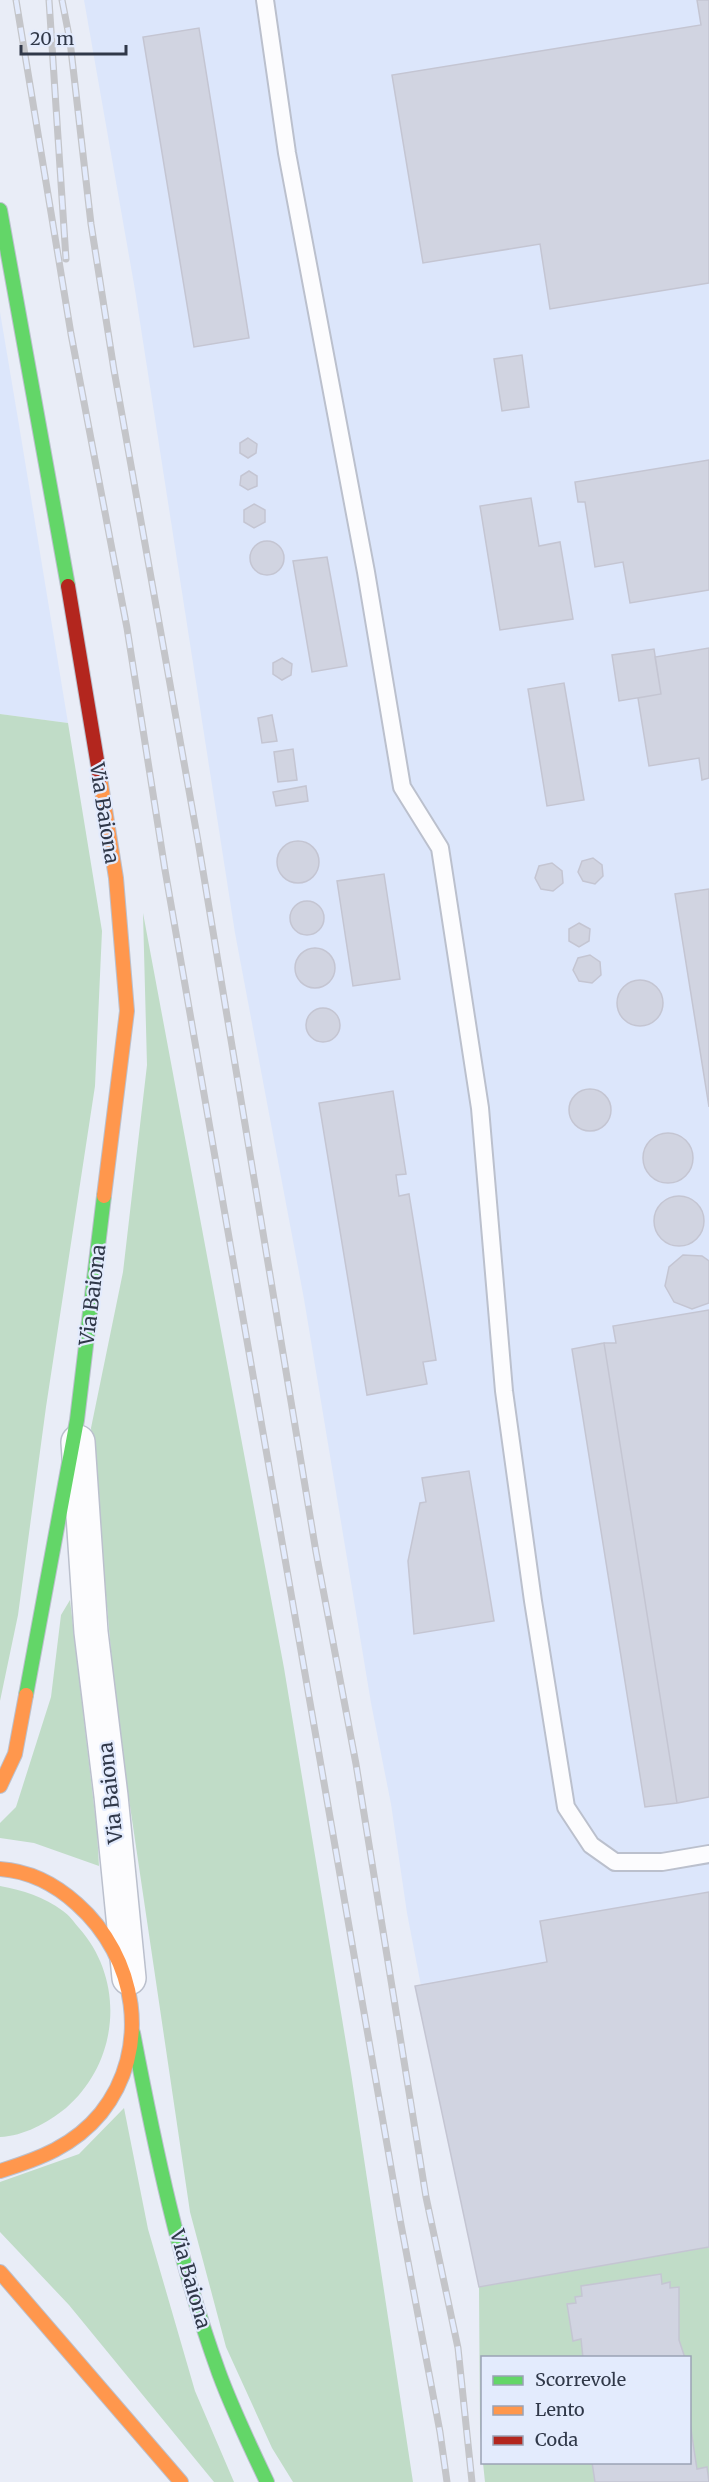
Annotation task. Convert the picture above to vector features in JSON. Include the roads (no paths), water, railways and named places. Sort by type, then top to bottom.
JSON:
[{"type":"street","name":"Via Baiona","points":[[0,210],[72,609],[114,866],[127,1011],[77,1420],[15,1754],[0,1786]]},
{"type":"street","name":"Via Baiona","points":[[77,1420],[91,1632],[111,1796],[130,1986]]},
{"type":"street","points":[[0,1869],[48,1882],[86,1908],[114,1944],[130,1986],[133,2033],[123,2073],[104,2109],[75,2139],[40,2160],[0,2171]]},
{"type":"street","name":"Via Baiona","points":[[133,2033],[144,2093],[187,2278],[242,2433],[267,2482]]},
{"type":"street","points":[[0,2272],[181,2482]]},
{"type":"lane","points":[[265,0],[287,153],[366,572],[402,787],[440,848],[480,1108],[504,1392],[533,1601],[566,1807],[591,1845],[615,1862],[662,1862],[709,1854]]},
{"type":"railway","points":[[16,0],[71,334],[127,628],[165,870],[447,2482]]},
{"type":"railway","points":[[49,0],[66,259]]},
{"type":"railway","points":[[62,0],[70,41],[91,224],[114,370],[198,841],[316,1552],[356,1764],[426,2197],[458,2348],[472,2482]]}]
